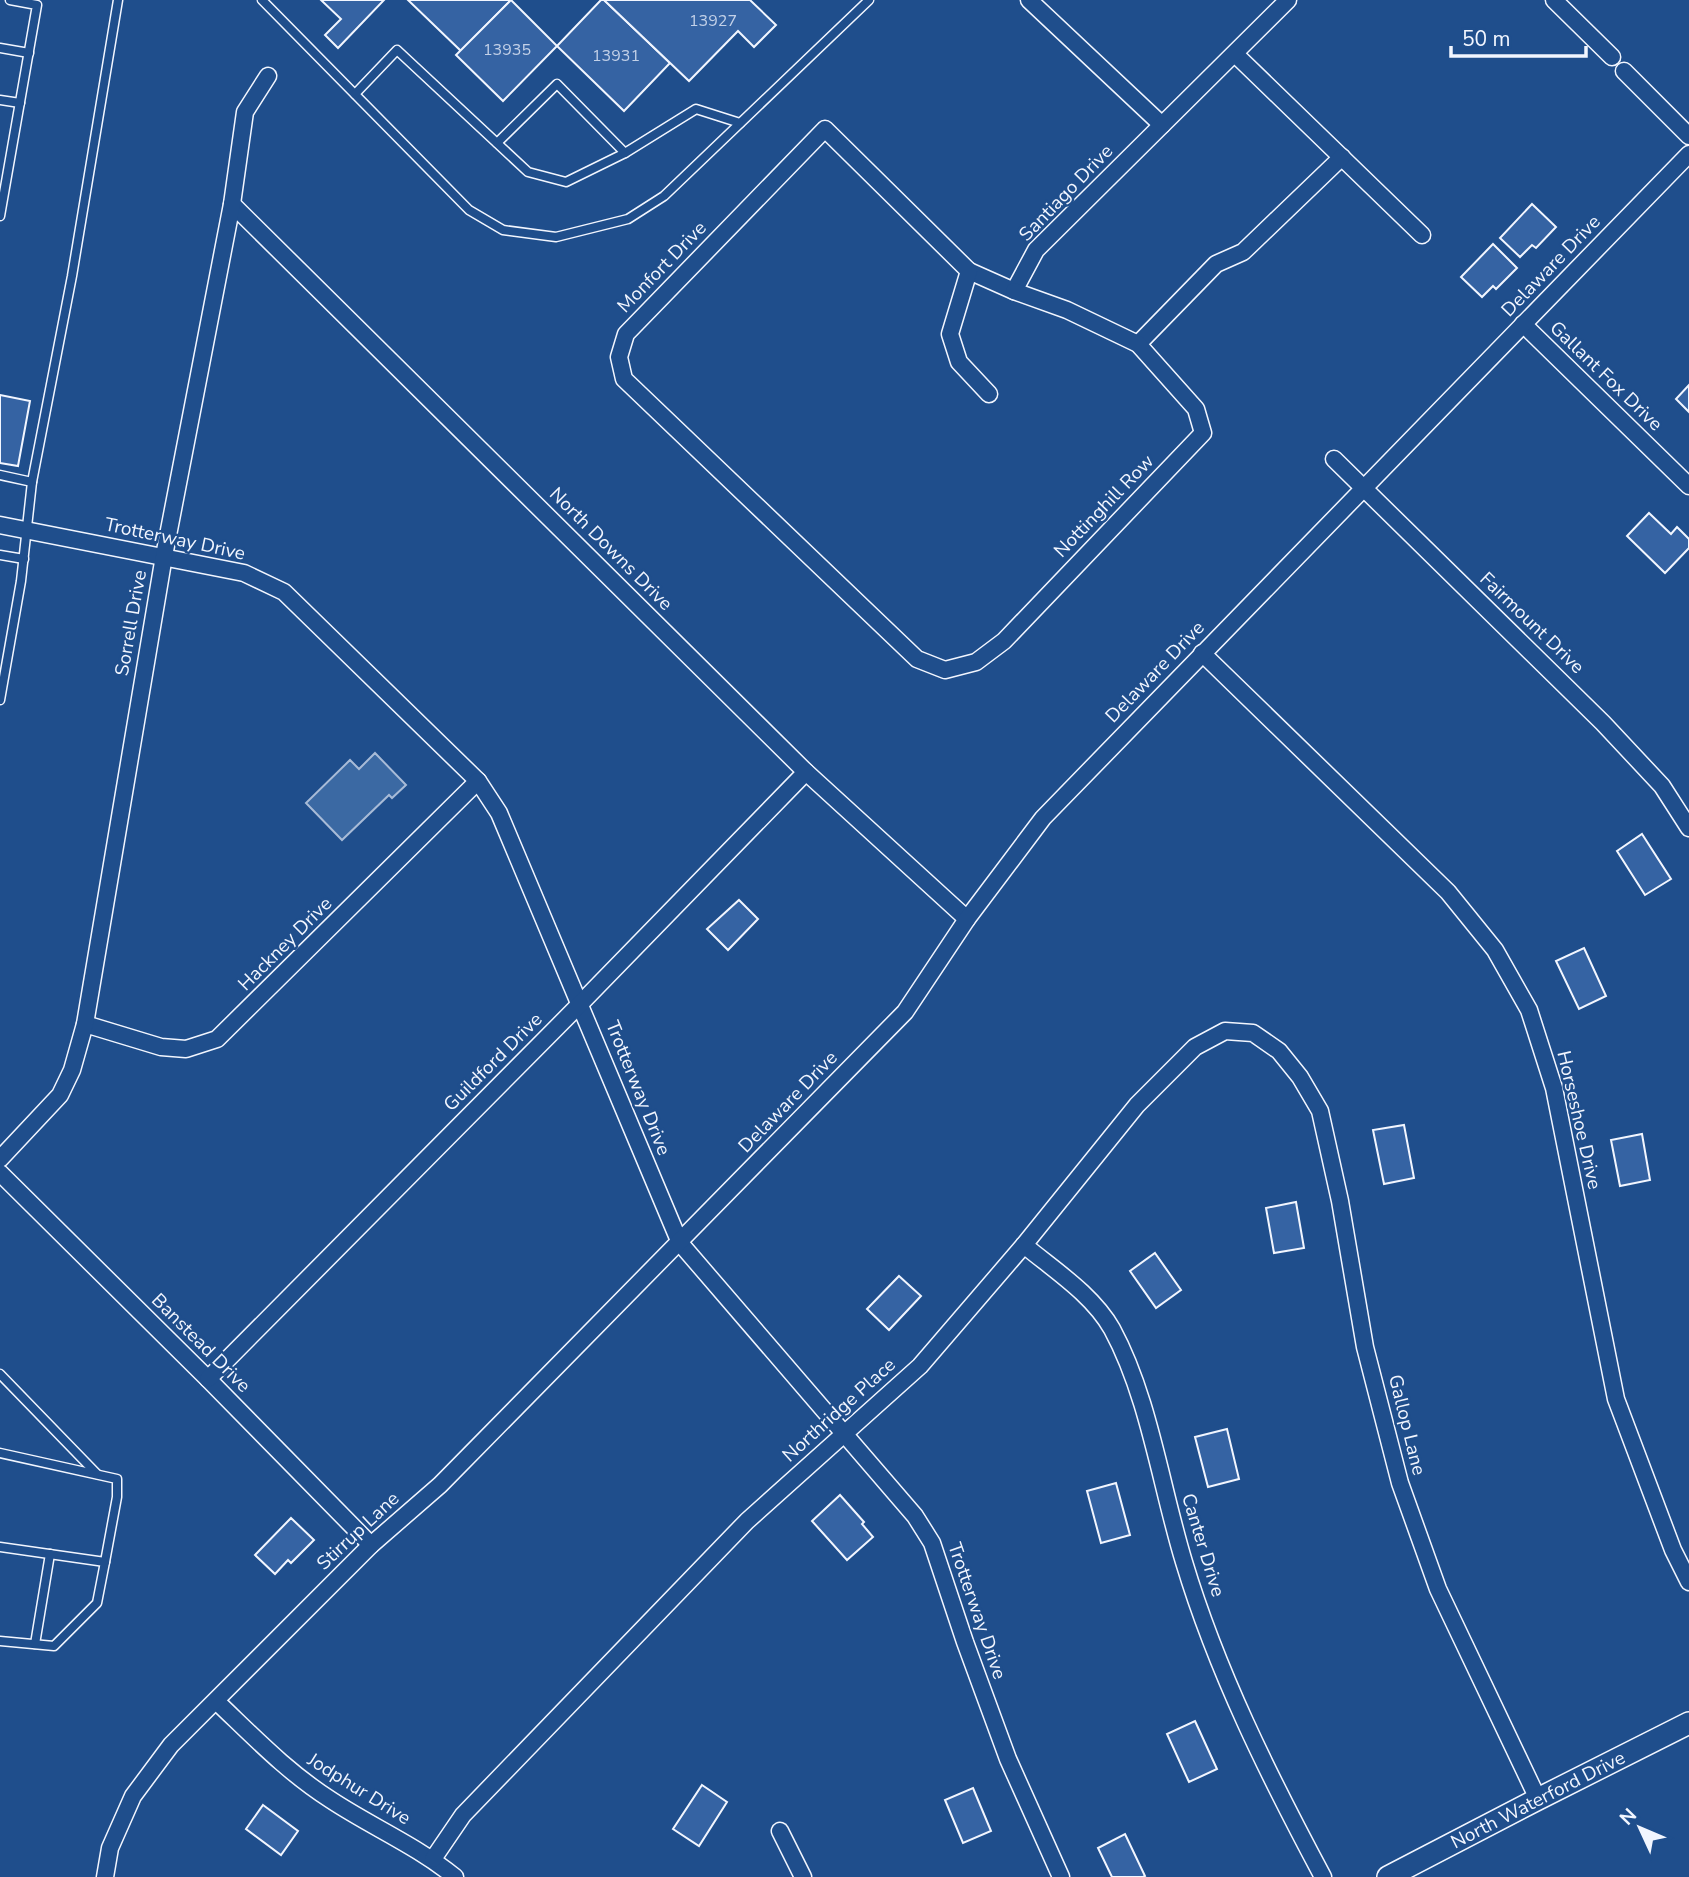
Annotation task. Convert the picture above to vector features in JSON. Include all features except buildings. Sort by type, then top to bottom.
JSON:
[{"type":"street","points":[[1029,0],[1162,125]]},
{"type":"street","name":"Santiago Drive","points":[[1014,291],[1036,250],[1288,0]]},
{"type":"street","points":[[1554,0],[1612,57]]},
{"type":"street","points":[[1235,54],[1422,235]]},
{"type":"street","points":[[1624,71],[1689,136]]},
{"type":"street","name":"Sorrell Drive","points":[[0,1159],[60,1096],[72,1070],[85,1024],[164,556],[232,204],[245,112],[268,76]]},
{"type":"street","name":"Monfort Drive","points":[[945,670],[917,659],[624,379],[620,356],[626,334],[825,129],[969,271]]},
{"type":"street","name":"Delaware Drive","points":[[680,1243],[905,1012],[967,919],[1043,818],[1689,155]]},
{"type":"street","points":[[1138,344],[1216,264],[1243,252],[1342,157]]},
{"type":"street","name":"North Downs Drive","points":[[232,204],[806,772],[967,919]]},
{"type":"street","points":[[989,394],[959,362],[950,334],[969,271],[1014,291]]},
{"type":"street","name":"Nottinghill Row","points":[[945,670],[976,662],[1004,641],[1203,433],[1196,410],[1138,344],[1067,310],[1014,291]]},
{"type":"street","name":"Gallant Fox Drive","points":[[1523,324],[1689,486]]},
{"type":"street","name":"Fairmount Drive","points":[[1334,459],[1603,723],[1662,786],[1689,828]]},
{"type":"street","name":"Trotterway Drive","points":[[0,525],[244,572],[284,592],[478,781],[499,813],[680,1243],[915,1516],[932,1544],[964,1642],[1008,1759],[1061,1877]]},
{"type":"street","name":"Horseshoe Drive","points":[[1202,653],[1448,892],[1495,950],[1529,1010],[1554,1088],[1616,1399],[1673,1550],[1689,1582]]},
{"type":"street","name":"Guildford Drive","points":[[208,1379],[806,772]]},
{"type":"street","name":"Hackney Drive","points":[[85,1024],[161,1047],[186,1049],[217,1039],[478,781]]},
{"type":"street","name":"Northridge Place","points":[[433,1859],[463,1815],[747,1521],[920,1366],[1024,1245],[1138,1105],[1195,1047],[1225,1031],[1253,1033],[1279,1051]]},
{"type":"street","name":"Gallop Lane","points":[[1279,1051],[1300,1077],[1320,1111],[1340,1201],[1365,1347],[1399,1483],[1438,1589],[1538,1799]]},
{"type":"street","name":"Banstead Drive","points":[[0,1173],[371,1545]]},
{"type":"street","name":"Stirrup Lane","points":[[105,1877],[110,1848],[133,1796],[171,1745],[371,1545],[440,1485],[680,1243]]},
{"type":"street","name":"Canter Drive","points":[[1024,1245],[1085,1296],[1111,1328],[1135,1382],[1184,1563],[1228,1683],[1280,1796],[1323,1877]]},
{"type":"street","name":"Jodphur Drive","points":[[216,1700],[286,1769],[331,1800],[433,1859],[455,1877]]},
{"type":"street","name":"North Waterford Drive","points":[[1388,1877],[1689,1723]]},
{"type":"street","points":[[780,1831],[803,1877]]},
{"type":"lane","points":[[0,216],[37,5],[10,0]]},
{"type":"lane","points":[[0,700],[24,559],[32,482],[72,276],[118,0]]},
{"type":"lane","points":[[262,0],[469,210],[503,230],[556,237],[628,219],[664,195],[869,0]]},
{"type":"lane","points":[[0,48],[29,52]]},
{"type":"lane","points":[[355,94],[397,50],[527,172],[566,182],[625,153],[696,109],[740,123]]},
{"type":"lane","points":[[497,143],[557,84],[625,153]]},
{"type":"lane","points":[[0,100],[20,103]]},
{"type":"lane","points":[[0,148],[12,150]]},
{"type":"lane","points":[[0,475],[32,482]]},
{"type":"lane","points":[[0,555],[24,559]]},
{"type":"lane","points":[[0,1374],[97,1474]]},
{"type":"lane","points":[[0,1453],[117,1479],[117,1497],[97,1603],[54,1646],[0,1641]]},
{"type":"lane","points":[[0,1558],[1,1547],[105,1562]]},
{"type":"lane","points":[[35,1644],[50,1554]]},
{"type":"water","points":[[375,753],[406,785],[392,798],[389,795],[342,840],[306,803],[350,760],[359,769]]}]
